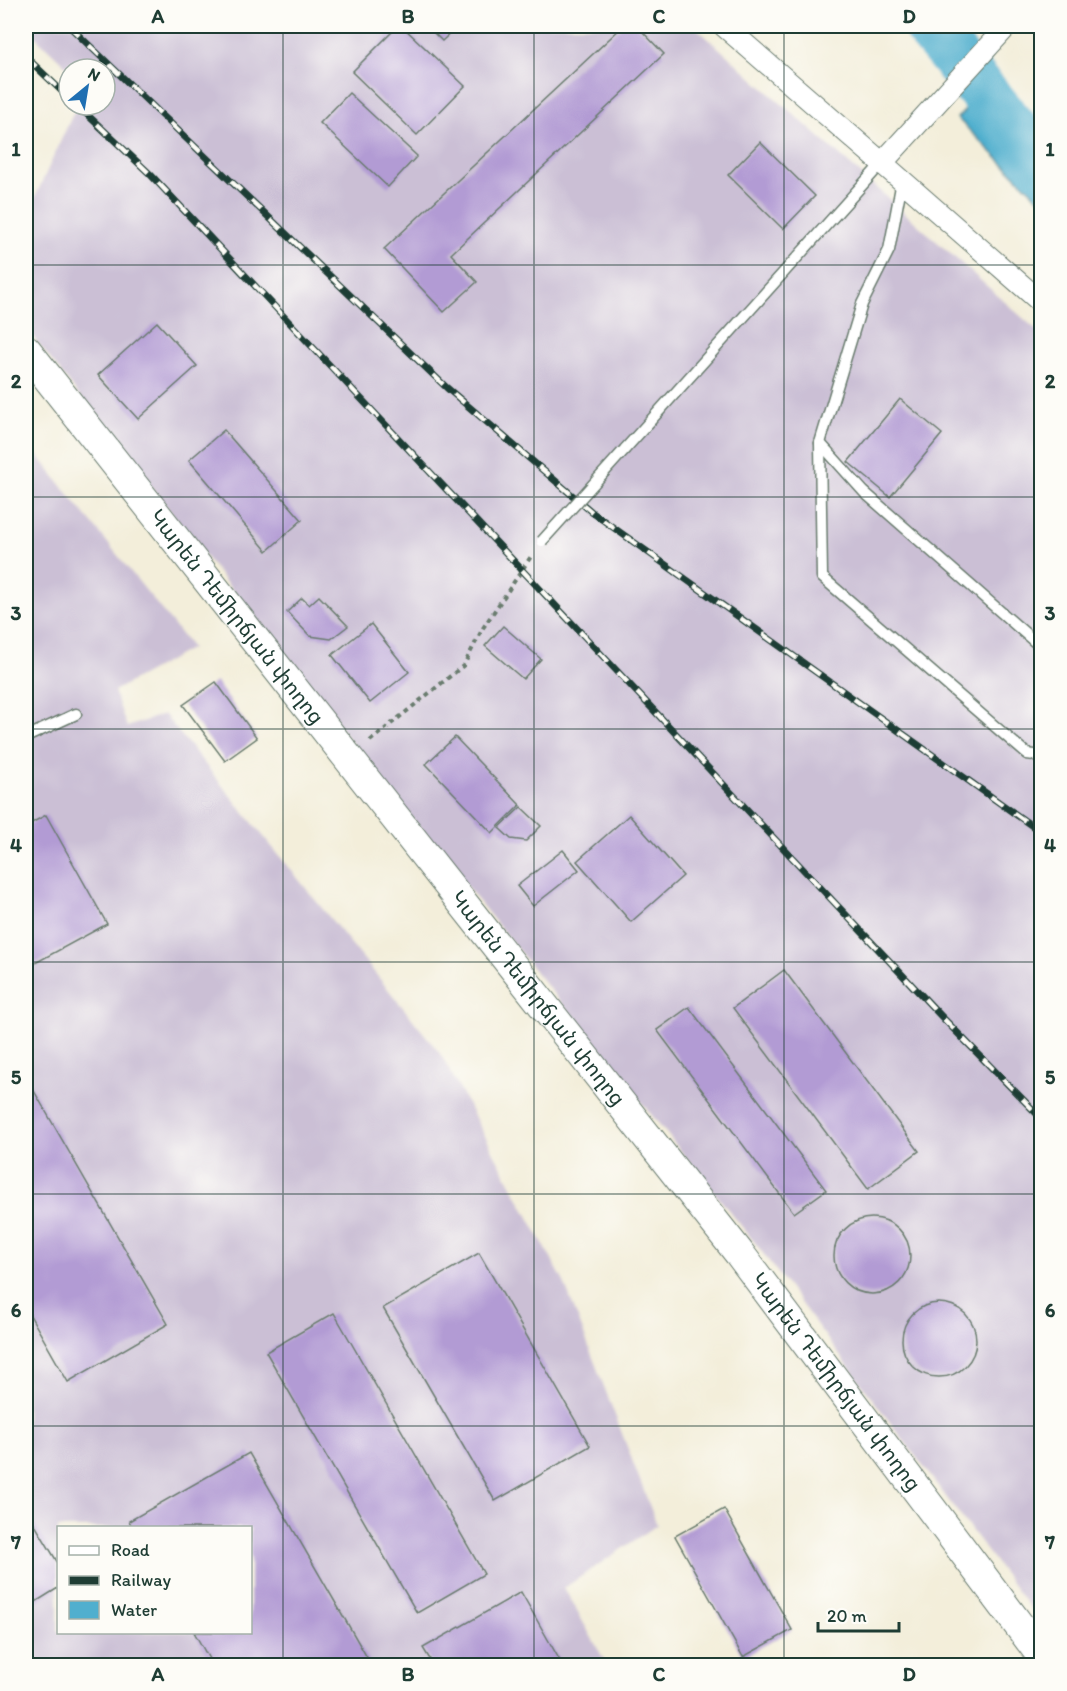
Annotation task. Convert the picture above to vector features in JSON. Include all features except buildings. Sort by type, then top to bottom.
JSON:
[{"type":"main road","name":"Կարեն Դեմիրճյան փողոց","points":[[26,350],[739,1253],[1041,1656]]},
{"type":"street","points":[[724,26],[1041,303]]},
{"type":"street","points":[[882,164],[1007,26]]},
{"type":"lane","points":[[542,541],[882,164]]},
{"type":"lane","points":[[902,181],[889,250],[862,304],[820,443],[822,577],[1027,754],[1041,756]]},
{"type":"lane","points":[[820,443],[864,492],[1041,648]]},
{"type":"lane","points":[[26,737],[76,714]]},
{"type":"path","points":[[349,759],[464,665],[483,628],[542,541]]},
{"type":"shaded area","points":[[26,26],[694,26],[1041,334],[1041,1623],[756,1244],[396,799],[26,328],[26,217],[72,117],[117,117],[117,57],[57,58]]},
{"type":"shaded area","points":[[26,441],[192,648],[114,691],[127,727],[164,714],[440,1053],[564,1282],[657,1525],[564,1588],[607,1665],[26,1665]]},
{"type":"water","points":[[996,80],[1032,125],[1041,140],[1041,201],[957,118]]},
{"type":"waterway","points":[[928,26],[1042,163]]},
{"type":"railway","points":[[69,26],[447,388],[593,513],[1042,833]]},
{"type":"railway","points":[[26,57],[57,87]]},
{"type":"railway","points":[[90,117],[150,174],[941,1016],[1042,1119]]}]
